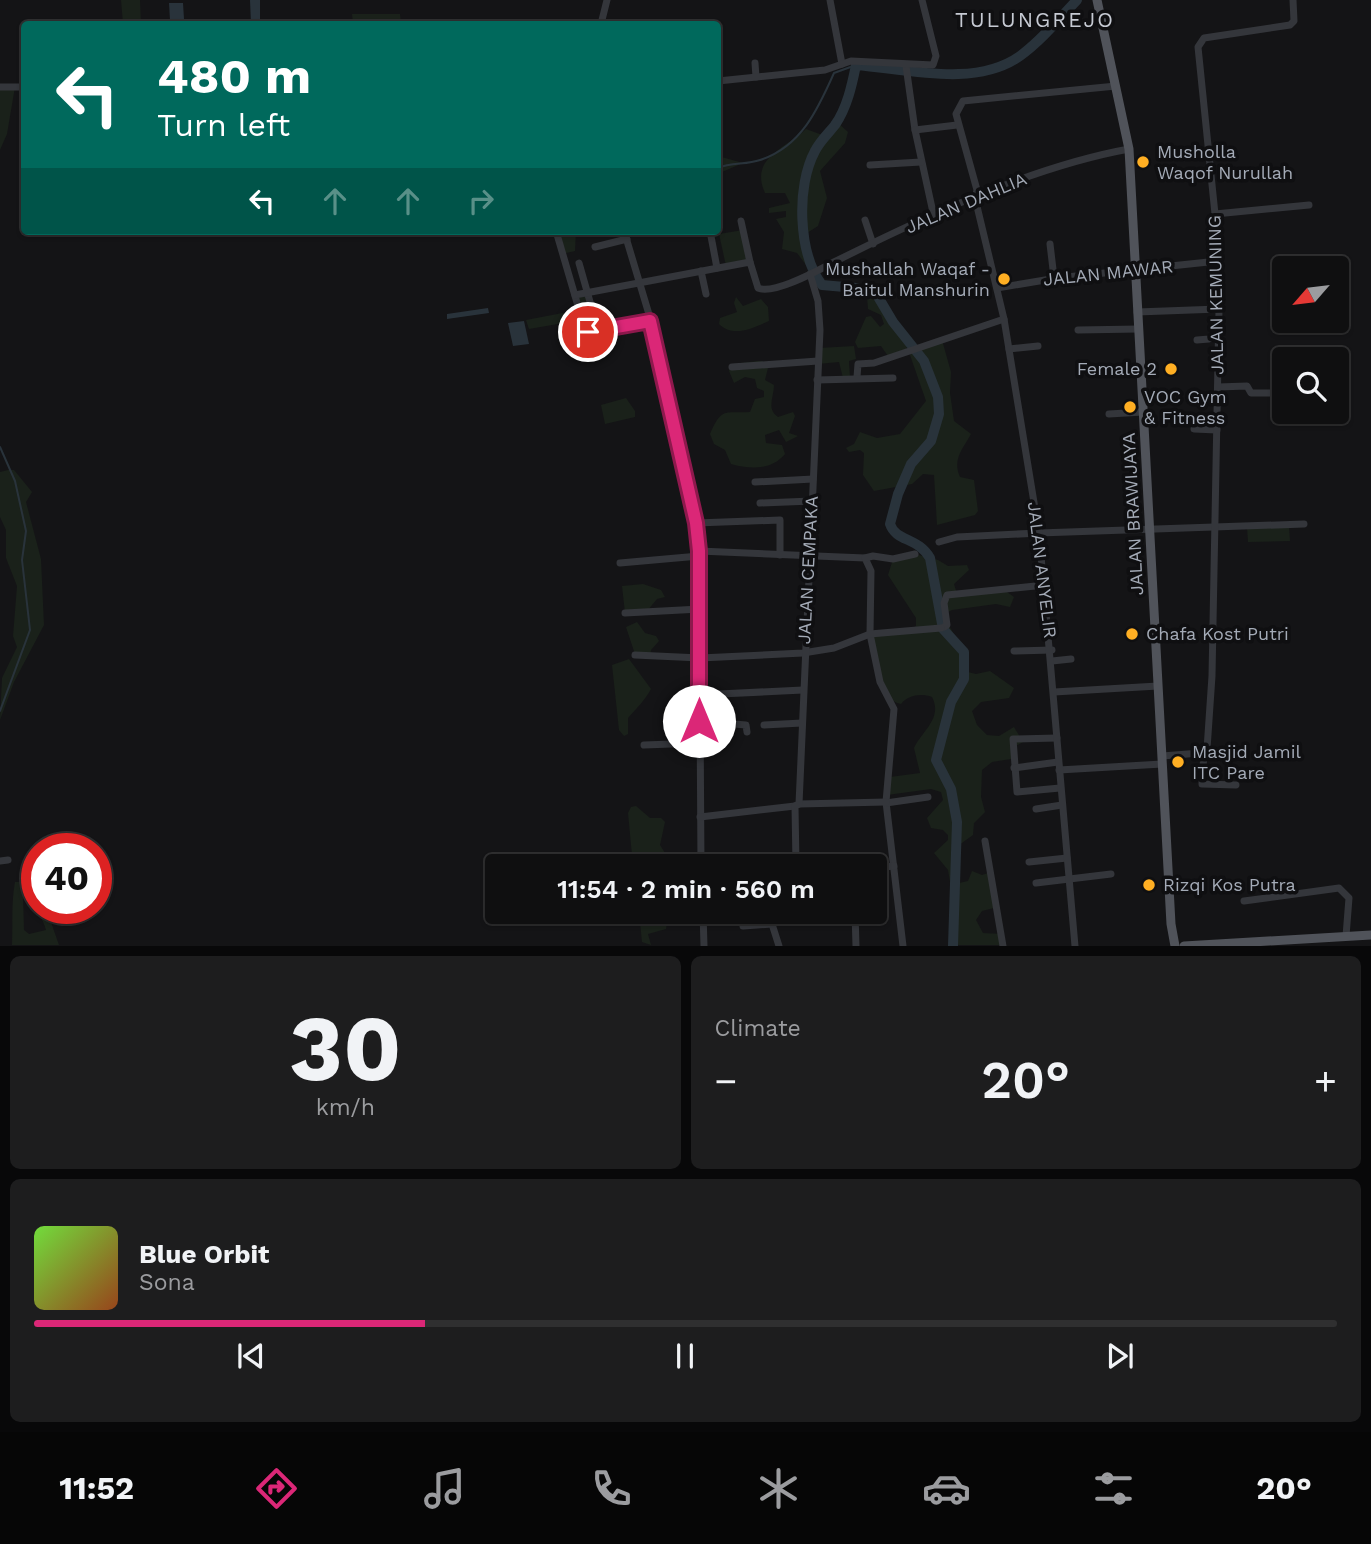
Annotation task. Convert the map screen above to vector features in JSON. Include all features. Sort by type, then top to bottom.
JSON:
[{"type":"main road","name":"JALAN BRAWIJAYA","points":[[1100,0],[1129,149],[1162,760],[1175,946]]},
{"type":"main road","points":[[1184,946],[1371,935]]},
{"type":"street","points":[[602,21],[607,0]]},
{"type":"street","points":[[830,0],[842,64]]},
{"type":"street","points":[[721,81],[825,70],[857,61],[907,70],[933,65],[936,56],[922,0]]},
{"type":"street","name":"JALAN KEMUNING","points":[[1236,785],[1202,784],[1203,752],[1209,744],[1219,309],[1215,214],[1199,43],[1205,38],[1290,25],[1294,21],[1293,0]]},
{"type":"street","points":[[755,63],[756,77]]},
{"type":"street","points":[[907,70],[915,130],[933,217]]},
{"type":"street","points":[[0,86],[21,87]]},
{"type":"street","points":[[915,130],[957,125],[957,106],[962,100],[1116,86]]},
{"type":"street","name":"JALAN ANYELIR","points":[[957,125],[976,190],[975,198],[1004,319],[1039,533],[1052,650],[1058,766],[1076,946]]},
{"type":"street","name":"JALAN DAHLIA","points":[[750,262],[754,282],[762,290],[814,272],[975,198],[1059,165],[1129,149]]},
{"type":"street","points":[[870,165],[921,162]]},
{"type":"street","points":[[1215,214],[1308,205]]},
{"type":"street","points":[[865,220],[873,244]]},
{"type":"street","points":[[575,295],[750,262],[741,221]]},
{"type":"street","points":[[557,235],[584,329],[588,332],[650,321]]},
{"type":"street","points":[[595,247],[626,235],[650,321],[696,523],[700,609],[701,854]]},
{"type":"street","points":[[711,235],[717,268]]},
{"type":"street","points":[[1049,244],[1054,278]]},
{"type":"street","name":"JALAN MAWAR","points":[[997,288],[1054,278],[1218,261]]},
{"type":"street","points":[[579,262],[598,330]]},
{"type":"street","points":[[701,271],[706,294]]},
{"type":"street","name":"JALAN CEMPAKA","points":[[796,854],[818,360],[819,312],[814,272]]},
{"type":"street","points":[[1137,312],[1219,309]]},
{"type":"street","points":[[857,377],[858,364],[874,363],[1004,319]]},
{"type":"street","points":[[1078,330],[1138,328]]},
{"type":"street","points":[[1197,340],[1209,339],[1219,333]]},
{"type":"street","points":[[1009,349],[1038,346]]},
{"type":"street","points":[[732,367],[818,360]]},
{"type":"street","points":[[817,380],[893,378]]},
{"type":"street","points":[[1218,387],[1247,386],[1251,393],[1272,393]]},
{"type":"street","points":[[1109,414],[1143,412]]},
{"type":"street","points":[[1194,429],[1217,430]]},
{"type":"street","points":[[755,482],[813,479]]},
{"type":"street","points":[[760,503],[812,501]]},
{"type":"street","points":[[696,523],[780,520],[780,555]]},
{"type":"street","points":[[939,542],[957,537],[1304,524]]},
{"type":"street","points":[[620,563],[699,554],[873,556],[893,559],[915,554]]},
{"type":"street","points":[[862,557],[871,571],[870,634],[880,682],[894,709],[886,803],[902,946]]},
{"type":"street","points":[[635,655],[700,658],[803,653],[834,648],[870,634],[947,625],[944,603],[947,595],[1045,585]]},
{"type":"street","points":[[625,613],[700,609]]},
{"type":"street","points":[[1014,651],[1052,650]]},
{"type":"street","points":[[1052,661],[1071,659]]},
{"type":"street","points":[[1054,692],[1158,686]]},
{"type":"street","points":[[699,695],[803,690]]},
{"type":"street","points":[[699,721],[746,725],[747,732]]},
{"type":"street","points":[[764,725],[802,723]]},
{"type":"street","points":[[1057,737],[1013,739],[1014,768],[1017,792],[1060,788]]},
{"type":"street","points":[[644,745],[699,743]]},
{"type":"street","points":[[1014,768],[1162,760],[1203,752]]},
{"type":"street","points":[[700,817],[797,805],[886,803],[928,797]]},
{"type":"street","points":[[1036,809],[1062,805]]},
{"type":"street","points":[[985,841],[1003,946]]},
{"type":"street","points":[[1029,862],[1067,858]]},
{"type":"street","points":[[887,867],[894,866]]},
{"type":"street","points":[[1036,883],[1111,874]]},
{"type":"street","points":[[1244,901],[1339,888],[1349,898],[1346,936]]},
{"type":"street","points":[[703,924],[704,946]]},
{"type":"street","points":[[743,926],[772,924],[779,946]]},
{"type":"street","points":[[855,924],[856,946]]},
{"type":"shaded area","points":[[121,0],[140,0],[141,21],[123,21]]},
{"type":"shaded area","points":[[250,0],[260,0],[260,21],[251,21]]},
{"type":"shaded area","points":[[169,3],[183,3],[184,19],[170,20]]},
{"type":"shaded area","points":[[352,14],[400,14],[401,21],[353,21]]},
{"type":"shaded area","points":[[0,87],[15,87],[7,134],[0,150]]},
{"type":"shaded area","points":[[837,122],[848,132],[845,143],[820,171],[827,198],[818,226],[807,233],[811,260],[806,265],[797,253],[782,249],[784,232],[776,219],[786,217],[786,211],[769,213],[769,208],[790,203],[785,193],[765,193],[761,181],[762,171],[772,155],[806,129],[825,136]]},
{"type":"shaded area","points":[[721,157],[743,163],[722,172],[721,188]]},
{"type":"shaded area","points":[[743,230],[750,262],[726,266],[721,234]]},
{"type":"shaded area","points":[[557,235],[576,235],[575,251],[562,254]]},
{"type":"shaded area","points":[[588,293],[598,330],[591,332],[581,320],[529,329],[526,320],[578,310],[575,295]]},
{"type":"shaded area","points":[[871,293],[877,295],[893,322],[910,340],[906,349],[888,356],[881,346],[858,348],[855,342],[866,317],[871,316],[880,327],[884,324],[881,315],[868,309],[867,297]]},
{"type":"shaded area","points":[[736,297],[743,306],[761,299],[768,307],[769,321],[737,331],[719,324],[720,318],[737,312],[734,303]]},
{"type":"shaded area","points":[[488,308],[489,313],[447,319],[447,314]]},
{"type":"shaded area","points":[[524,321],[529,344],[513,346],[508,323]]},
{"type":"shaded area","points":[[942,340],[951,372],[950,393],[954,421],[971,434],[960,454],[958,471],[960,477],[974,480],[978,511],[975,515],[937,525],[934,475],[923,474],[912,484],[874,491],[863,475],[864,453],[860,450],[849,452],[846,448],[854,444],[860,432],[877,438],[900,434],[926,401],[910,355],[912,350]]},
{"type":"shaded area","points":[[854,346],[856,359],[849,361],[850,378],[843,378],[839,362],[818,364],[819,348]]},
{"type":"shaded area","points":[[762,361],[768,368],[765,380],[774,385],[772,410],[778,417],[793,412],[795,416],[789,433],[798,436],[786,442],[779,430],[765,435],[766,443],[782,445],[785,454],[767,466],[745,467],[731,464],[725,450],[714,444],[710,434],[722,415],[730,412],[750,412],[755,399],[764,397],[764,391],[757,388],[755,379],[745,377],[734,383],[729,371],[732,364]]},
{"type":"shaded area","points":[[626,398],[635,411],[635,417],[605,424],[601,405]]},
{"type":"shaded area","points":[[14,470],[32,492],[26,502],[41,559],[44,625],[14,682],[0,720],[2,678],[17,647],[13,636],[17,586],[6,558],[6,530],[0,517],[0,472]]},
{"type":"shaded area","points":[[1289,526],[1290,541],[1248,542],[1247,527]]},
{"type":"shaded area","points":[[915,554],[938,560],[948,566],[967,565],[969,570],[954,584],[957,594],[1007,592],[1014,597],[1010,607],[996,604],[952,610],[948,612],[947,622],[964,652],[964,671],[976,674],[990,671],[1014,688],[1009,698],[981,702],[972,711],[977,725],[987,735],[999,736],[1014,727],[1023,742],[1016,746],[1011,759],[992,762],[982,770],[981,797],[985,812],[974,823],[973,835],[955,848],[953,873],[959,883],[968,881],[972,871],[982,875],[991,872],[998,907],[982,911],[976,920],[983,933],[1002,934],[1003,945],[952,945],[953,899],[948,870],[934,853],[948,840],[948,835],[943,830],[931,828],[927,818],[943,800],[941,792],[931,789],[887,795],[890,777],[920,773],[914,748],[935,711],[932,697],[915,696],[901,704],[893,701],[887,694],[878,675],[870,634],[910,630],[916,626],[916,618],[888,575],[893,559]]},
{"type":"shaded area","points":[[643,584],[661,590],[665,597],[657,599],[647,611],[625,613],[622,586]]},
{"type":"shaded area","points":[[637,622],[645,633],[656,636],[659,641],[651,650],[650,657],[635,654],[626,627]]},
{"type":"shaded area","points":[[629,659],[651,689],[628,718],[628,734],[624,736],[619,730],[612,665]]},
{"type":"shaded area","points":[[636,806],[650,818],[661,818],[665,822],[660,845],[666,854],[632,854],[628,813],[631,807]]},
{"type":"shaded area","points":[[15,882],[21,882],[21,924],[24,924],[24,930],[29,934],[46,930],[44,924],[52,924],[59,945],[12,945]]},
{"type":"shaded area","points":[[640,924],[667,924],[666,929],[648,934],[651,945],[642,942]]},
{"type":"waterway","points":[[953,946],[957,822],[951,789],[936,760],[951,702],[964,679],[964,652],[943,629],[930,558],[920,546],[897,534],[890,524],[898,494],[911,464],[931,441],[939,414],[938,397],[924,361],[893,322],[877,295],[856,288],[822,285],[814,271],[804,238],[802,219],[805,182],[815,151],[843,111],[856,65],[940,74],[962,74],[1002,66],[1035,44],[1077,0]]},
{"type":"waterway","points":[[721,167],[760,160],[787,146],[814,113],[834,73],[856,65]]},
{"type":"waterway","points":[[0,447],[15,481],[26,531],[22,560],[30,630],[0,711]]},
{"type":"place","name":"Musholla Waqof Nurullah","points":[[1143,162]]},
{"type":"place","name":"Mushallah Waqaf - Baitul Manshurin","points":[[1004,279]]},
{"type":"place","name":"Female 2","points":[[1171,369]]},
{"type":"place","name":"VOC Gym & Fitness","points":[[1130,407]]},
{"type":"place","name":"Chafa Kost Putri","points":[[1132,634]]},
{"type":"place","name":"Masjid Jamil ITC Pare","points":[[1178,762]]},
{"type":"place","name":"Rizqi Kos Putra","points":[[1149,885]]},
{"type":"district","name":"TULUNGREJO","points":[[1035,20]]},
{"type":"route","points":[[588,332],[650,321],[696,523],[699,551],[699,721]]}]
